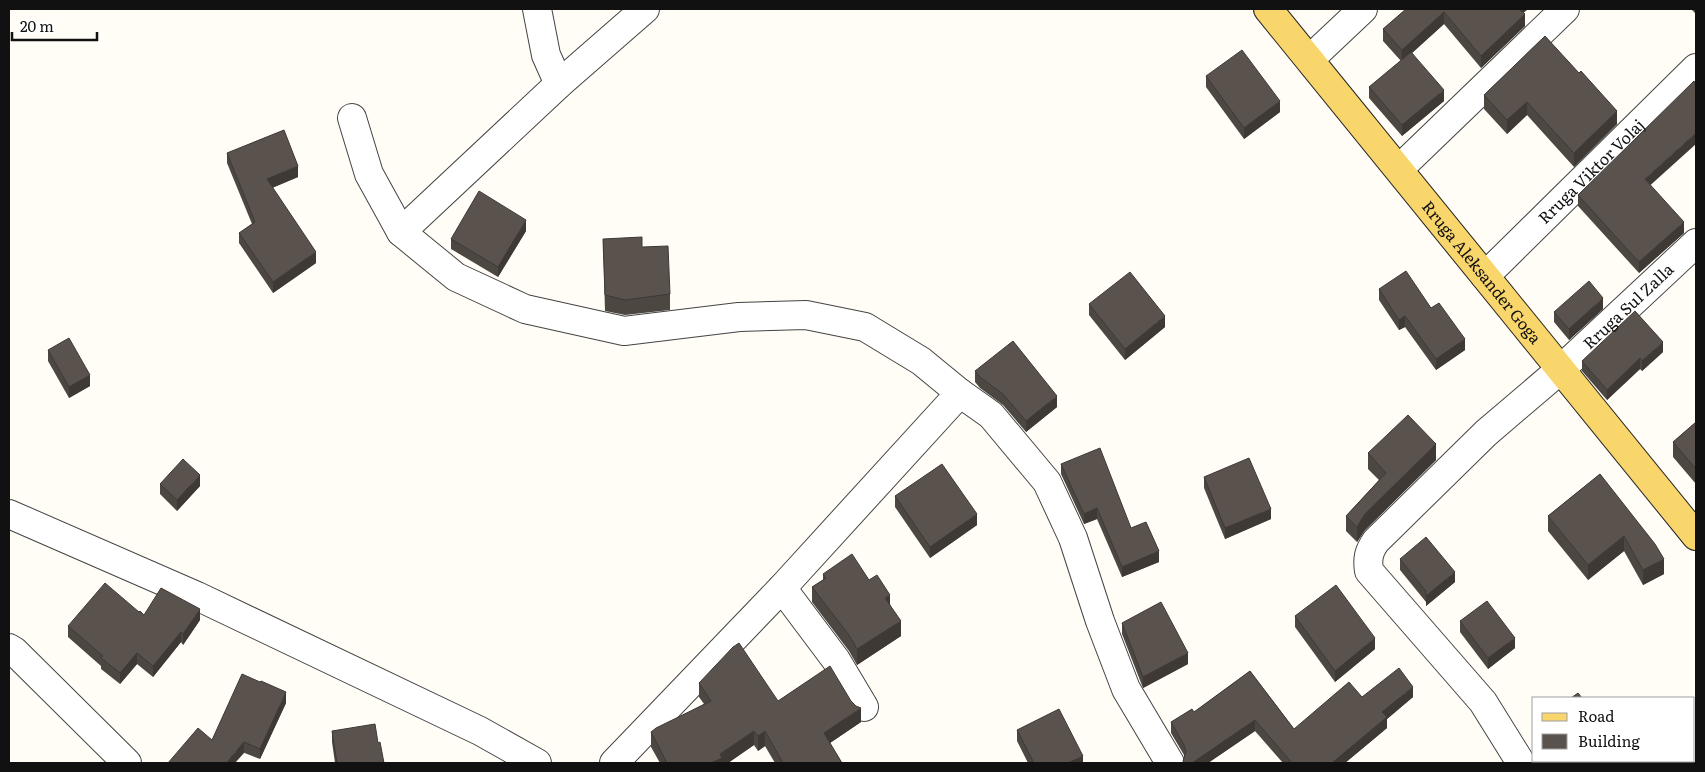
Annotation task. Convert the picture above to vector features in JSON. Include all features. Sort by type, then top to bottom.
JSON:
[{"type":"main road","name":"Rruga Aleksander Goga","points":[[1268,9],[1561,369],[1693,526]]},
{"type":"street","points":[[537,9],[546,55],[559,84]]},
{"type":"street","points":[[401,232],[559,84],[645,9]]},
{"type":"street","points":[[1310,59],[1363,9]]},
{"type":"street","points":[[1399,169],[1565,9]]},
{"type":"street","name":"Rruga Viktor Volaj","points":[[1486,276],[1696,68]]},
{"type":"street","points":[[352,118],[369,174],[401,232],[456,277],[525,309],[624,331],[739,317],[806,315],[865,327],[922,361],[991,416],[1047,482],[1073,538],[1100,621],[1126,689],[1170,763]]},
{"type":"street","name":"Rruga Sul Zalla","points":[[1520,763],[1483,702],[1369,570],[1369,552],[1376,541],[1486,433],[1561,369],[1696,243]]},
{"type":"street","points":[[614,763],[782,588],[960,393]]},
{"type":"street","points":[[9,514],[206,600],[480,731],[537,763]]},
{"type":"street","points":[[782,588],[836,660],[864,707]]},
{"type":"street","points":[[9,648],[127,763]]},
{"type":"building","points":[[1406,9],[1519,9],[1525,14],[1481,56],[1444,12],[1402,50],[1383,29]]},
{"type":"building","points":[[1545,36],[1579,73],[1581,71],[1617,111],[1574,153],[1527,102],[1507,120],[1484,95]]},
{"type":"building","points":[[1242,50],[1280,101],[1244,128],[1206,76]]},
{"type":"building","points":[[1411,52],[1444,90],[1402,125],[1369,87]]},
{"type":"building","points":[[1694,81],[1696,84],[1696,133],[1645,179],[1684,222],[1639,262],[1578,195]]},
{"type":"building","points":[[284,130],[298,166],[267,179],[316,252],[273,282],[239,233],[255,222],[227,153]]},
{"type":"building","points":[[479,191],[526,220],[498,267],[451,239]]},
{"type":"building","points":[[642,237],[642,247],[668,246],[670,294],[625,300],[605,295],[603,239]]},
{"type":"building","points":[[1406,271],[1431,308],[1439,303],[1465,339],[1436,359],[1405,316],[1399,320],[1379,289]]},
{"type":"building","points":[[1130,272],[1165,316],[1125,349],[1089,304]]},
{"type":"building","points":[[1589,281],[1603,298],[1569,329],[1554,312]]},
{"type":"building","points":[[1635,311],[1663,342],[1642,361],[1640,358],[1607,390],[1582,361]]},
{"type":"building","points":[[69,338],[90,375],[69,387],[48,350]]},
{"type":"building","points":[[1013,341],[1057,396],[1026,421],[1003,394],[975,371]]},
{"type":"building","points":[[1408,415],[1436,444],[1365,514],[1357,527],[1346,516],[1386,473],[1368,453]]},
{"type":"building","points":[[1696,422],[1696,469],[1673,442]]},
{"type":"building","points":[[1100,448],[1131,528],[1146,522],[1159,551],[1122,567],[1097,508],[1084,514],[1061,464]]},
{"type":"building","points":[[1249,458],[1271,509],[1225,528],[1204,477]]},
{"type":"building","points":[[183,459],[200,475],[177,500],[160,484]]},
{"type":"building","points":[[942,464],[977,514],[930,547],[895,496]]},
{"type":"building","points":[[1600,474],[1655,544],[1664,559],[1643,570],[1624,536],[1588,565],[1548,516]]},
{"type":"building","points":[[1426,537],[1455,572],[1426,596],[1426,591],[1400,559]]},
{"type":"building","points":[[852,554],[869,580],[877,575],[890,595],[885,598],[901,621],[857,649],[849,635],[812,587],[826,578],[823,574]]},
{"type":"building","points":[[105,583],[144,615],[161,588],[200,609],[183,634],[181,632],[153,666],[137,653],[120,673],[101,658],[103,656],[68,626]]},
{"type":"building","points":[[1336,585],[1375,638],[1335,671],[1295,616]]},
{"type":"building","points":[[1487,601],[1515,638],[1488,658],[1460,621]]},
{"type":"building","points":[[1161,602],[1188,653],[1143,677],[1122,623]]},
{"type":"building","points":[[739,643],[778,701],[830,666],[851,701],[861,708],[824,733],[842,763],[783,763],[765,731],[758,736],[754,731],[720,754],[722,758],[711,763],[667,763],[651,732],[711,701],[699,683]]},
{"type":"building","points":[[1399,668],[1413,687],[1382,712],[1387,717],[1332,763],[1292,763],[1255,720],[1192,763],[1184,763],[1183,761],[1186,752],[1184,745],[1171,722],[1192,709],[1194,712],[1250,671],[1294,729],[1349,682],[1362,697]]},
{"type":"building","points":[[242,674],[286,692],[260,749],[244,742],[226,763],[168,763],[198,728],[212,740]]},
{"type":"building","points":[[1578,693],[1581,697],[1572,697]]},
{"type":"building","points":[[1059,709],[1083,756],[1068,763],[1034,763],[1017,730]]},
{"type":"building","points":[[375,724],[384,763],[337,763],[332,731]]},
{"type":"building","points":[[1566,762],[1632,763],[1567,763]]}]
